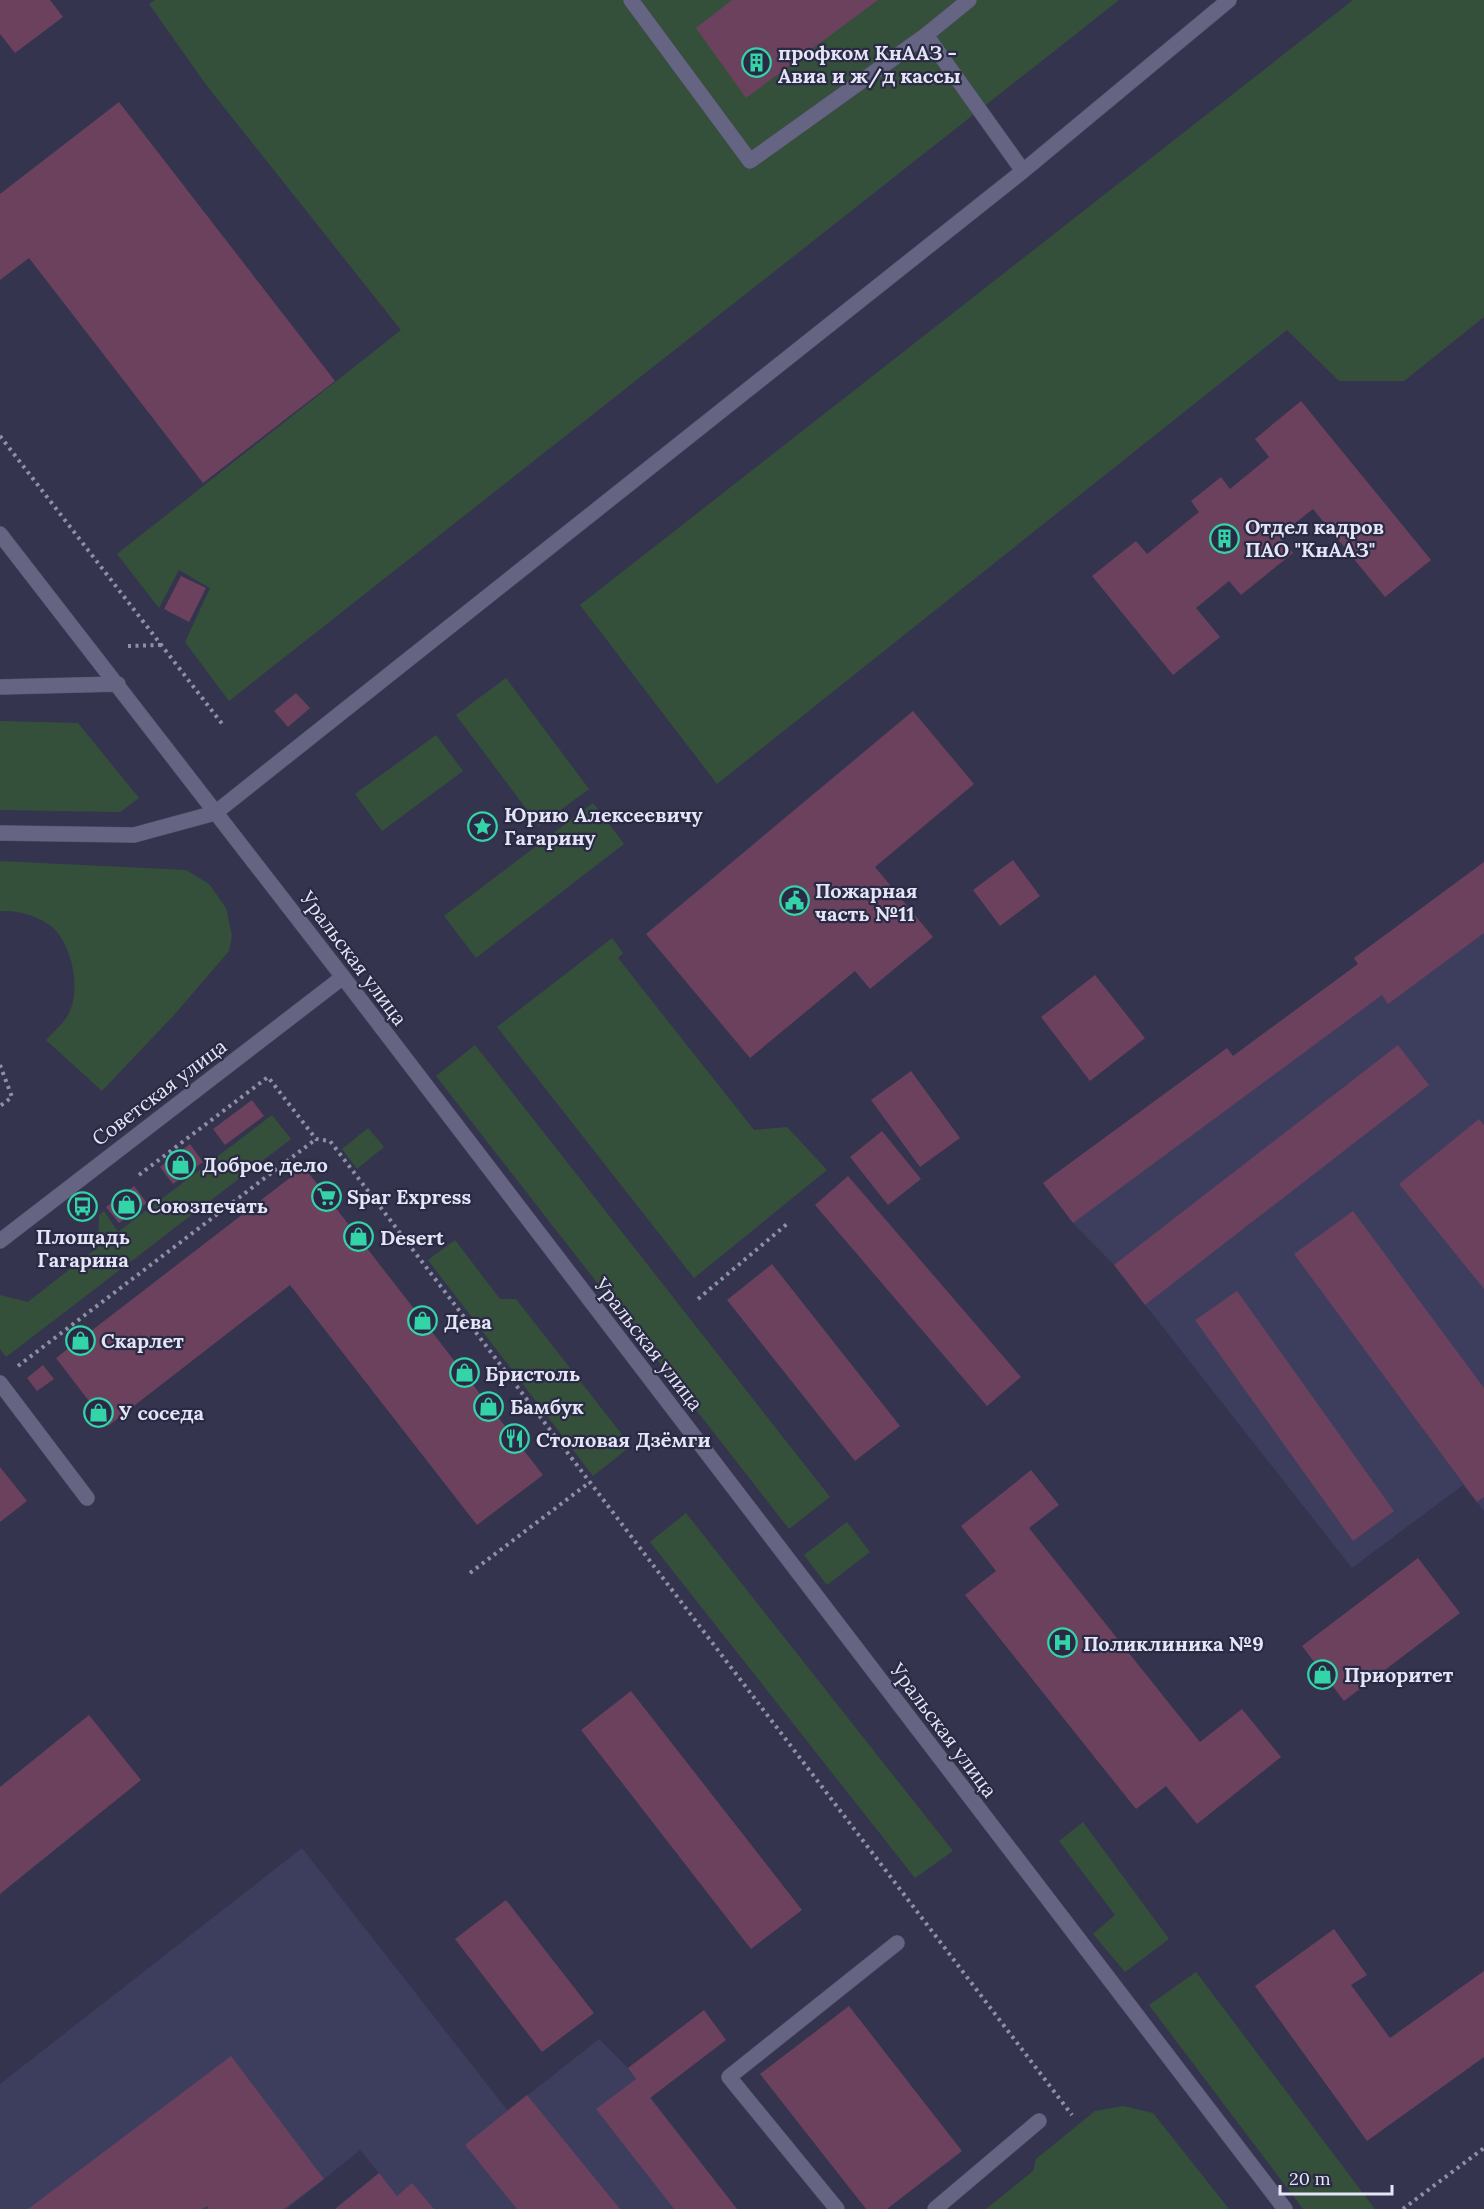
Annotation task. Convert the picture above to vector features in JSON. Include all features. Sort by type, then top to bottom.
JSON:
[{"type":"street","points":[[631,0],[750,161],[926,35],[969,0]]},
{"type":"street","points":[[0,833],[134,835],[215,813],[1023,171],[1229,0]]},
{"type":"street","points":[[926,35],[1023,171]]},
{"type":"street","name":"Уральская улица","points":[[0,534],[343,977],[1285,2209]]},
{"type":"street","points":[[0,687],[118,684]]},
{"type":"street","name":"Советская улица","points":[[0,1240],[343,977]]},
{"type":"street","points":[[5,1378],[87,1498]]},
{"type":"street","points":[[837,2209],[729,2077],[897,1943]]},
{"type":"street","points":[[934,2209],[1039,2121]]},
{"type":"path","points":[[0,436],[222,725]]},
{"type":"path","points":[[128,646],[162,645]]},
{"type":"path","points":[[0,1065],[12,1097],[0,1106]]},
{"type":"path","points":[[139,1175],[268,1077],[316,1139],[330,1141],[1072,2115]]},
{"type":"path","points":[[5,1378],[316,1139]]},
{"type":"path","points":[[698,1299],[787,1224]]},
{"type":"path","points":[[470,1573],[590,1482]]},
{"type":"path","points":[[1403,2209],[1484,2148]]},
{"type":"shaded area","points":[[1484,862],[1484,1511],[1463,1485],[1352,1568],[1114,1265],[1073,1223],[1043,1183],[1227,1048],[1233,1056],[1358,964],[1354,958]]},
{"type":"shaded area","points":[[302,1848],[508,2111],[599,2039],[628,2068],[737,2209],[335,2209],[379,2173],[360,2150],[287,2209],[0,2209],[0,2084]]},
{"type":"green space","points":[[155,0],[1119,0],[229,701],[185,642],[210,588],[179,570],[159,608],[117,554],[401,330],[207,86],[149,4]]},
{"type":"green space","points":[[1353,0],[1484,0],[1484,317],[1404,381],[1339,381],[1287,330],[717,784],[580,605]]},
{"type":"green space","points":[[506,678],[589,789],[539,826],[456,715]]},
{"type":"green space","points":[[0,721],[78,723],[139,798],[120,812],[0,810]]},
{"type":"green space","points":[[436,735],[463,771],[382,831],[355,794]]},
{"type":"green space","points":[[593,803],[624,844],[476,958],[444,916]]},
{"type":"green space","points":[[0,861],[186,870],[209,884],[226,908],[232,936],[229,951],[174,1015],[102,1091],[46,1040],[64,1021],[71,1008],[74,999],[72,965],[64,943],[52,927],[28,914],[0,911]]},
{"type":"green space","points":[[612,938],[623,953],[618,958],[754,1130],[787,1127],[827,1170],[694,1278],[497,1027]]},
{"type":"green space","points":[[475,1045],[830,1497],[789,1529],[436,1076]]},
{"type":"green space","points":[[272,1115],[291,1139],[6,1357],[0,1349],[0,1295],[28,1302],[98,1247],[99,1215],[104,1211],[118,1232]]},
{"type":"green space","points":[[368,1128],[384,1147],[357,1169],[342,1149]]},
{"type":"green space","points":[[455,1240],[500,1299],[516,1299],[631,1446],[593,1476],[428,1260]]},
{"type":"green space","points":[[686,1513],[953,1851],[915,1878],[650,1542]]},
{"type":"green space","points":[[847,1522],[870,1552],[827,1585],[804,1555]]},
{"type":"green space","points":[[1083,1822],[1169,1939],[1125,1972],[1093,1934],[1115,1915],[1059,1841]]},
{"type":"green space","points":[[1196,1972],[1375,2209],[1303,2209],[1149,2005]]},
{"type":"green space","points":[[1123,2106],[1153,2113],[1229,2209],[986,2209],[1033,2171],[1036,2159],[1095,2111]]},
{"type":"building","points":[[0,0],[50,0],[63,17],[15,53],[0,34]]},
{"type":"building","name":"профком КнААЗ - Авиа и ж/д кассы","points":[[732,0],[878,0],[746,98],[696,28]]},
{"type":"building","points":[[119,102],[335,381],[203,483],[29,258],[0,280],[0,194]]},
{"type":"building","name":"Отдел кадров ПАО \"КнААЗ\"","points":[[1301,401],[1431,560],[1385,597],[1313,509],[1279,536],[1293,553],[1241,595],[1229,581],[1196,608],[1220,637],[1173,675],[1092,576],[1136,541],[1147,554],[1199,512],[1191,501],[1221,477],[1230,489],[1269,457],[1255,439]]},
{"type":"building","points":[[181,576],[206,588],[189,622],[164,609]]},
{"type":"building","points":[[296,693],[310,708],[288,727],[274,711]]},
{"type":"building","name":"Пожарная часть №11","points":[[913,711],[974,784],[875,867],[933,937],[870,989],[855,971],[750,1058],[646,934]]},
{"type":"building","points":[[1013,860],[1040,896],[1000,926],[973,890]]},
{"type":"building","points":[[1484,862],[1484,933],[1388,1004],[1382,995],[1073,1223],[1043,1183],[1227,1048],[1233,1056],[1358,964],[1354,958]]},
{"type":"building","points":[[1095,975],[1145,1038],[1090,1081],[1041,1017]]},
{"type":"building","points":[[1398,1045],[1429,1085],[1145,1305],[1114,1265]]},
{"type":"building","points":[[911,1071],[960,1138],[920,1167],[871,1100]]},
{"type":"building","points":[[252,1100],[264,1116],[225,1145],[213,1129]]},
{"type":"building","points":[[1479,1119],[1484,1125],[1484,1289],[1399,1184]]},
{"type":"building","points":[[882,1131],[921,1179],[888,1205],[850,1157]]},
{"type":"building","name":"Доброе дело","points":[[190,1144],[203,1162],[173,1184],[160,1167]]},
{"type":"building","points":[[304,1167],[543,1475],[477,1525],[290,1285],[108,1426],[56,1358]]},
{"type":"building","points":[[848,1176],[1021,1377],[987,1406],[815,1205]]},
{"type":"building","name":"Союзпечать","points":[[134,1186],[147,1203],[119,1223],[106,1207]]},
{"type":"building","points":[[1353,1211],[1484,1388],[1484,1497],[1477,1502],[1294,1254]]},
{"type":"building","points":[[772,1264],[900,1426],[855,1461],[727,1300]]},
{"type":"building","points":[[1237,1291],[1394,1511],[1353,1541],[1195,1320]]},
{"type":"building","points":[[43,1365],[54,1379],[37,1391],[27,1378]]},
{"type":"building","points":[[0,1467],[27,1501],[0,1522]]},
{"type":"building","name":"Поликлиника №9","points":[[1031,1470],[1059,1505],[1029,1528],[1200,1742],[1242,1709],[1281,1757],[1197,1824],[1166,1786],[1136,1809],[965,1595],[996,1571],[961,1526]]},
{"type":"building","points":[[1418,1558],[1460,1613],[1344,1701],[1302,1646]]},
{"type":"building","points":[[631,1691],[802,1910],[751,1949],[581,1730]]},
{"type":"building","points":[[89,1715],[141,1780],[0,1894],[0,1787]]},
{"type":"building","points":[[506,1900],[594,2013],[542,2052],[455,1939]]},
{"type":"building","points":[[1334,1929],[1367,1975],[1351,1985],[1390,2038],[1484,1971],[1484,2057],[1367,2141],[1255,1986]]},
{"type":"building","points":[[849,2006],[962,2151],[887,2209],[866,2209],[760,2074]]},
{"type":"building","points":[[704,2010],[726,2040],[650,2098],[737,2209],[674,2209],[596,2109],[636,2079],[628,2068]]},
{"type":"building","points":[[231,2056],[324,2179],[284,2209],[209,2209],[207,2206],[202,2209],[28,2209]]},
{"type":"building","points":[[527,2095],[620,2209],[517,2209],[465,2145]]},
{"type":"building","points":[[379,2173],[397,2196],[412,2183],[434,2209],[335,2209]]},
{"type":"place","name":"профком КнААЗ - Авиа и ж/д кассы","points":[[757,63]]},
{"type":"place","name":"Отдел кадров ПАО \"КнААЗ\"","points":[[1224,538]]},
{"type":"place","name":"Юрию Алексеевичу Гагарину","points":[[483,826]]},
{"type":"place","name":"Пожарная часть №11","points":[[794,901]]},
{"type":"place","name":"Доброе дело","points":[[181,1164]]},
{"type":"place","name":"Spar Express","points":[[326,1196]]},
{"type":"place","name":"Союзпечать","points":[[126,1205]]},
{"type":"place","name":"Площадь Гагарина","points":[[83,1206]]},
{"type":"place","name":"Desert","points":[[359,1237]]},
{"type":"place","name":"Дева","points":[[423,1321]]},
{"type":"place","name":"Скарлет","points":[[80,1340]]},
{"type":"place","name":"Бристоль","points":[[464,1373]]},
{"type":"place","name":"Бамбук","points":[[489,1406]]},
{"type":"place","name":"У соседа","points":[[98,1412]]},
{"type":"place","name":"Столовая Дзёмги","points":[[515,1439]]},
{"type":"place","name":"Поликлиника №9","points":[[1062,1643]]},
{"type":"place","name":"Приоритет","points":[[1323,1674]]}]
